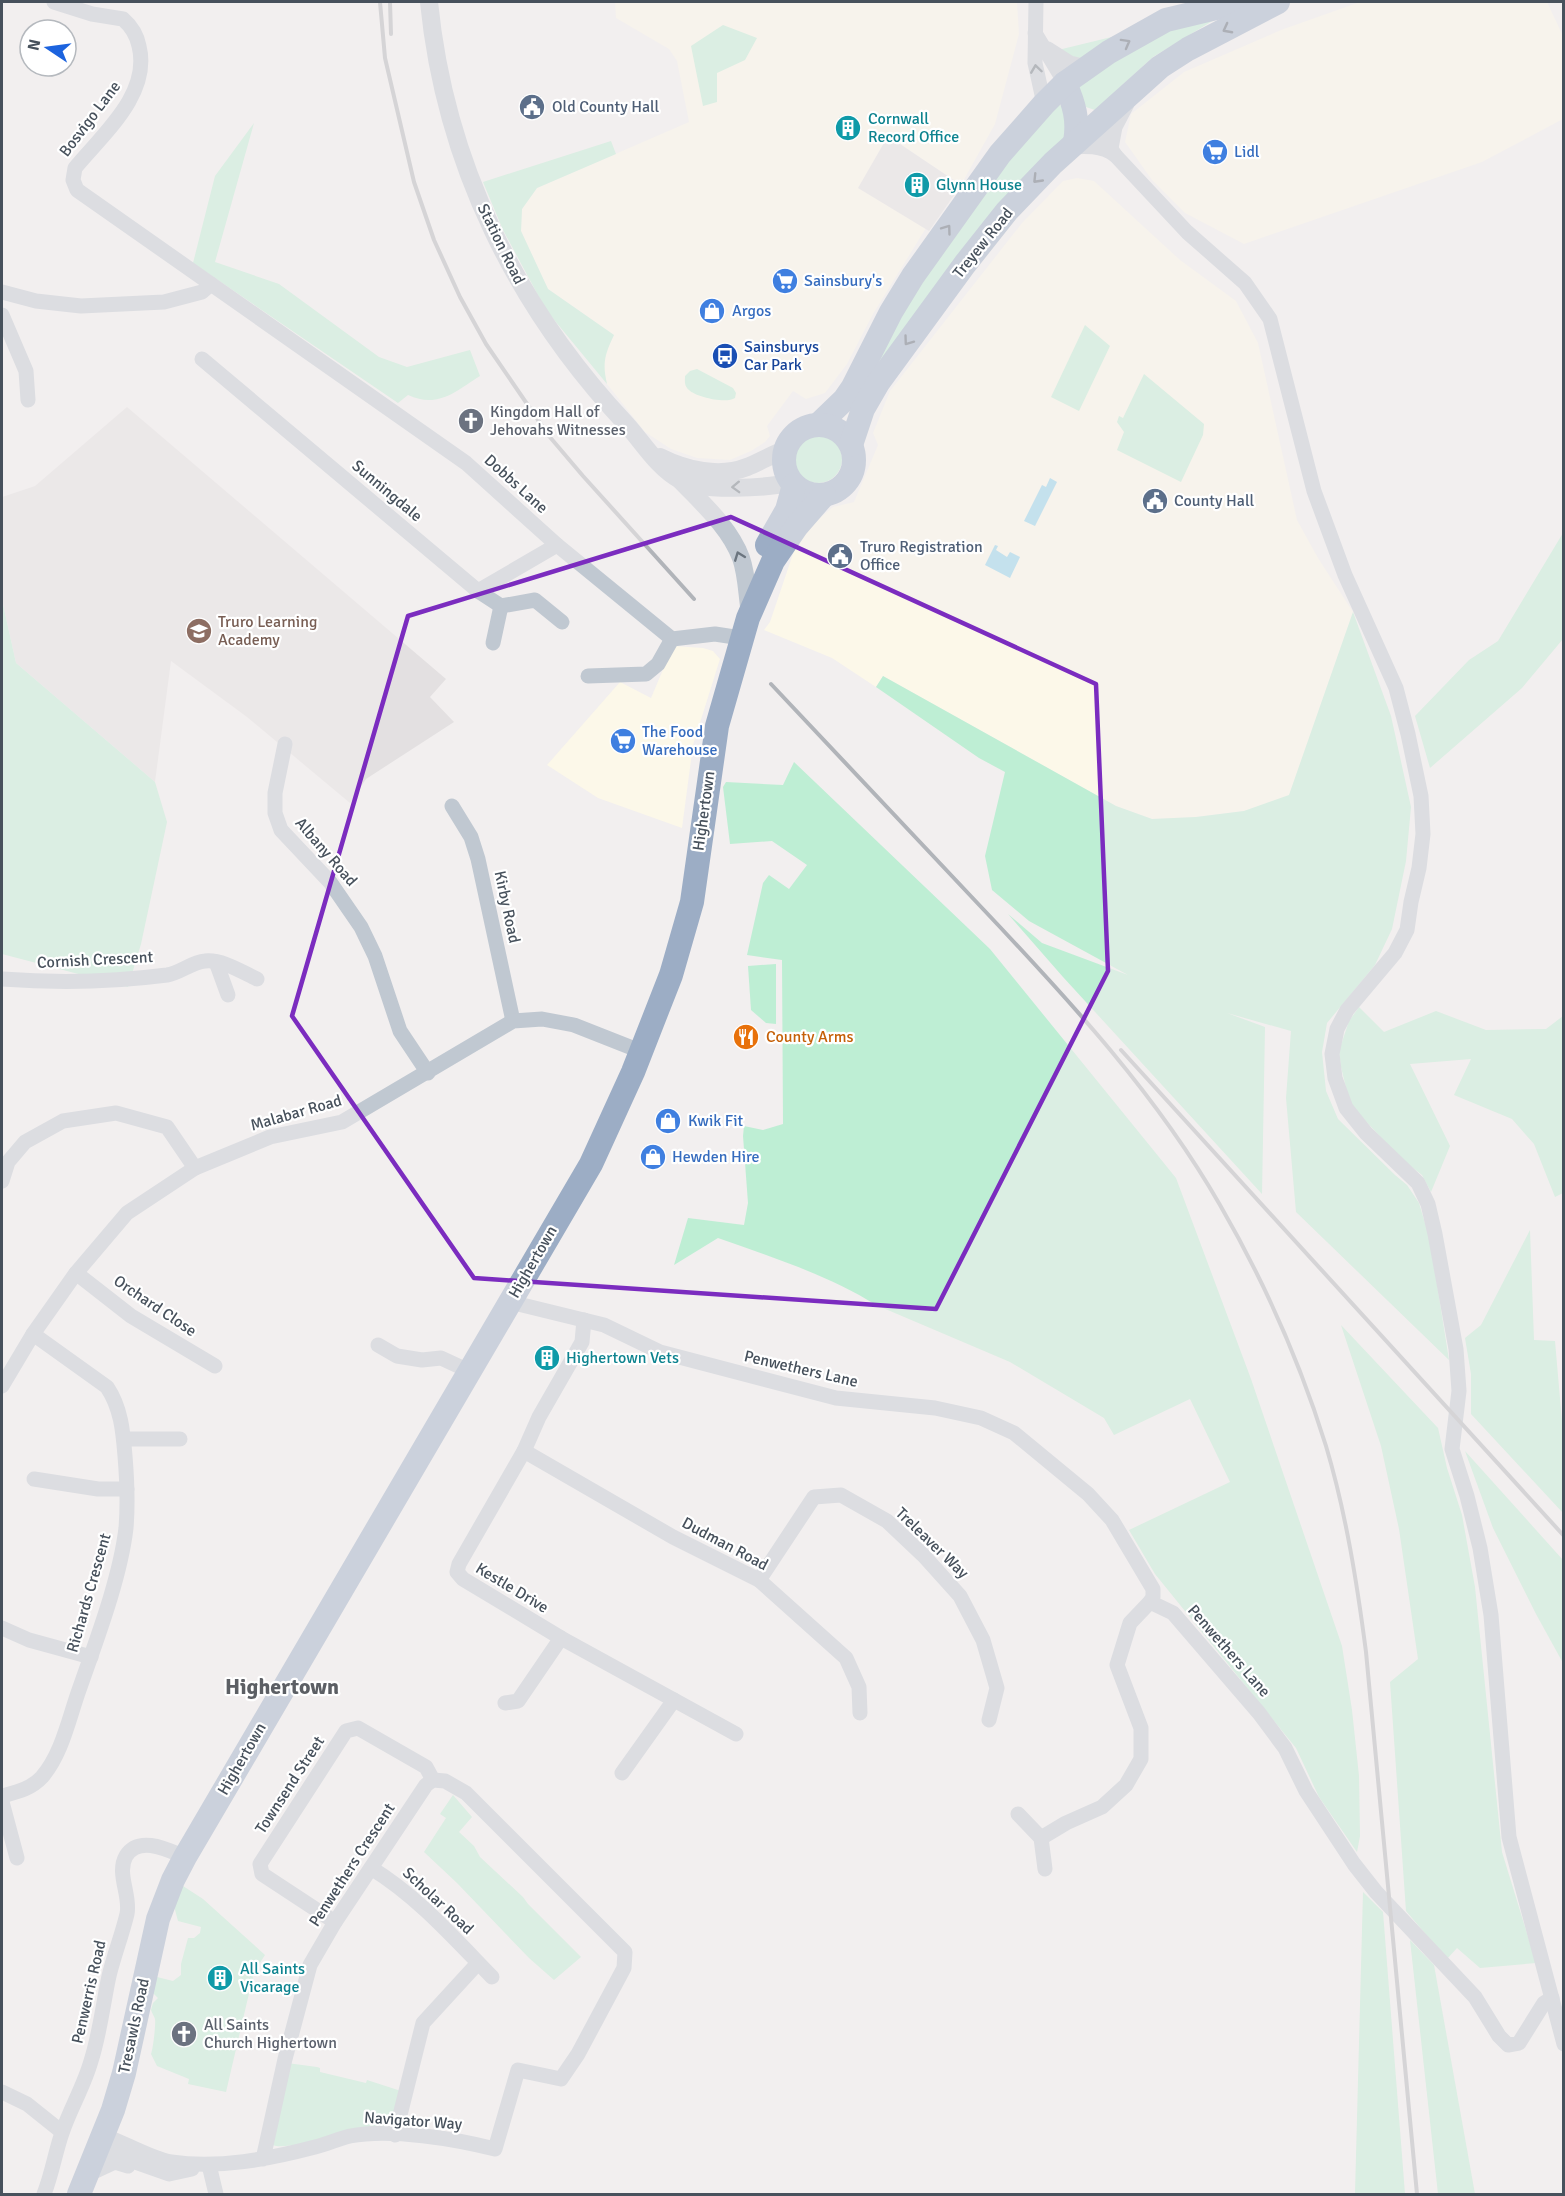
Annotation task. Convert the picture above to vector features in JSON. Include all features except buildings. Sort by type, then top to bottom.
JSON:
[{"type":"highway","points":[[818,424],[840,431],[851,445],[854,459],[851,474],[839,489],[824,495],[813,495],[793,483],[785,467],[786,450],[793,436],[801,430],[818,424],[844,400],[913,276],[1000,154],[1065,83],[1109,52],[1166,20],[1240,2]]},
{"type":"highway","name":"Treyew Road","points":[[851,445],[868,399],[965,264],[1007,211],[1072,145],[1161,67],[1188,49],[1278,2]]},
{"type":"highway","points":[[1065,83],[1076,108],[1077,131],[1072,145]]},
{"type":"highway","points":[[1076,108],[1096,126]]},
{"type":"highway","name":"Highertown","points":[[750,613],[754,580],[762,557],[787,510],[793,483]]},
{"type":"highway","name":"Highertown","points":[[185,1857],[591,1164],[633,1072],[670,975],[692,902],[717,726],[741,638],[773,561],[785,542],[824,495]]},
{"type":"highway","name":"Tresawls Road","points":[[83,2185],[101,2142],[124,2073],[159,1919],[173,1880],[185,1857]]},
{"type":"street","name":"Bosvigo Lane","points":[[56,2],[92,14],[123,19],[138,39],[142,58],[138,84],[126,106],[75,168],[73,180],[77,190],[211,284]]},
{"type":"street","name":"Station Road","points":[[429,2],[440,69],[453,124],[469,175],[488,224],[529,301],[550,333],[648,451],[681,481],[714,488],[793,483]]},
{"type":"street","points":[[1036,2],[1035,63],[1044,104]]},
{"type":"street","points":[[1035,33],[1065,83]]},
{"type":"street","points":[[1046,48],[1070,63],[1087,67]]},
{"type":"street","points":[[1113,151],[1118,119],[1134,91]]},
{"type":"street","points":[[1096,126],[1113,151],[1187,232],[1245,284],[1270,318],[1314,491],[1345,575],[1396,688],[1408,734],[1421,796],[1423,834],[1407,930],[1395,953],[1347,1010],[1337,1029],[1332,1053],[1335,1078],[1346,1108],[1366,1132],[1418,1183],[1428,1204],[1435,1234],[1456,1349],[1459,1391],[1452,1449],[1480,1548],[1491,1615],[1509,1837],[1563,2044]]},
{"type":"street","points":[[1072,145],[1113,151]]},
{"type":"street","points":[[2,292],[36,301],[81,306],[164,302],[202,292],[211,284]]},
{"type":"street","name":"Dobbs Lane","points":[[211,284],[466,463],[557,545],[672,639]]},
{"type":"street","points":[[2,315],[26,371],[28,400]]},
{"type":"street","name":"Sunningdale","points":[[202,359],[478,591],[501,606]]},
{"type":"street","name":"Station Road","points":[[648,451],[690,469],[715,471],[747,467],[786,450]]},
{"type":"street","points":[[681,481],[715,517],[734,544],[741,558],[750,613]]},
{"type":"street","points":[[478,591],[557,545]]},
{"type":"street","points":[[494,643],[501,606],[536,600],[562,622]]},
{"type":"street","points":[[588,676],[646,674],[658,664],[672,639],[715,634],[741,638]]},
{"type":"street","name":"Albany Road","points":[[285,744],[275,794],[275,813],[281,831],[330,882],[361,927],[375,956],[400,1031],[428,1072]]},
{"type":"street","name":"Kirby Road","points":[[452,806],[471,837],[478,859],[513,1021]]},
{"type":"street","name":"Cornish Crescent","points":[[2,979],[118,980],[170,974],[204,961],[216,962]]},
{"type":"street","points":[[216,962],[257,979]]},
{"type":"street","points":[[216,962],[228,995]]},
{"type":"street","name":"Malabar Road","points":[[2,1386],[33,1334],[76,1273],[127,1213],[195,1168],[270,1137],[342,1122],[513,1021],[542,1019],[574,1025],[640,1051]]},
{"type":"street","points":[[2,1180],[8,1162],[25,1143],[63,1121],[116,1113],[167,1127],[195,1168]]},
{"type":"street","name":"Orchard Close","points":[[76,1273],[131,1316],[215,1366]]},
{"type":"street","name":"Penwethers Lane","points":[[510,1302],[604,1325],[660,1352],[836,1398],[935,1408],[981,1418],[1014,1433],[1088,1494],[1112,1520],[1153,1589],[1154,1597],[1150,1602],[1173,1613],[1259,1713],[1285,1748],[1306,1791],[1354,1864],[1376,1892],[1475,1997],[1499,2036],[1508,2045],[1519,2043],[1544,2003],[1552,1998]]},
{"type":"street","name":"Kestle Drive","points":[[584,1320],[582,1342],[539,1417],[524,1451],[459,1564],[458,1572],[462,1579],[561,1638],[736,1734]]},
{"type":"street","name":"Richards Crescent","points":[[2,1796],[34,1785],[44,1775],[59,1749],[91,1657],[118,1569],[126,1531],[127,1489],[124,1439],[115,1399],[107,1387],[33,1334]]},
{"type":"street","points":[[378,1345],[397,1356],[422,1360],[441,1358],[469,1371]]},
{"type":"street","points":[[124,1439],[180,1439]]},
{"type":"street","name":"Dudman Road","points":[[524,1451],[673,1537],[759,1580],[846,1658],[859,1687],[860,1713]]},
{"type":"street","points":[[34,1479],[98,1488],[127,1489]]},
{"type":"street","name":"Treleaver Way","points":[[759,1580],[814,1497],[840,1495],[887,1521],[924,1556],[960,1596],[983,1640],[997,1688],[989,1720]]},
{"type":"street","points":[[1041,1838],[1066,1823],[1102,1807],[1126,1785],[1141,1759],[1141,1728],[1117,1665],[1130,1623],[1150,1602]]},
{"type":"street","points":[[2,1628],[29,1640],[91,1657]]},
{"type":"street","points":[[505,1703],[518,1701],[561,1638]]},
{"type":"street","points":[[622,1773],[674,1700]]},
{"type":"street","name":"Townsend Street","points":[[335,1922],[262,1874],[261,1864],[346,1731],[358,1728],[426,1767],[433,1780]]},
{"type":"street","name":"Penwethers Crescent","points":[[263,2159],[285,2059],[310,1965],[335,1922],[426,1785],[433,1780]]},
{"type":"street","name":"Navigator Way","points":[[101,2142],[167,2161],[209,2165],[263,2159],[351,2136],[372,2134],[455,2140],[495,2149],[518,2070],[561,2079],[578,2054],[624,1968],[625,1952],[466,1793],[445,1781],[433,1780]]},
{"type":"street","points":[[2,1802],[17,1858]]},
{"type":"street","points":[[1018,1814],[1041,1838],[1045,1869]]},
{"type":"street","name":"Penwerris Road","points":[[44,2194],[62,2132],[92,2061],[116,1949],[127,1914],[128,1904],[123,1873],[126,1856],[136,1848],[147,1845],[185,1857]]},
{"type":"street","name":"Scholar Road","points":[[371,1868],[393,1881],[492,1977]]},
{"type":"street","points":[[395,2135],[423,2023],[478,1963]]},
{"type":"street","points":[[2,2092],[27,2104],[62,2132]]},
{"type":"street","points":[[101,2142],[169,2174]]},
{"type":"street","points":[[83,2185],[115,2162],[141,2170],[169,2174],[209,2165],[216,2194]]},
{"type":"highlighted area","points":[[731,517],[1096,684],[1108,971],[936,1309],[474,1278],[292,1016],[408,616]]},
{"type":"shaded area","points":[[615,2],[1017,2],[1019,34],[995,124],[961,185],[888,136],[859,188],[926,228],[873,314],[847,364],[825,393],[806,399],[793,391],[767,426],[770,436],[765,442],[730,460],[697,458],[671,449],[645,432],[607,384],[603,368],[606,352],[614,335],[548,289],[521,231],[522,209],[537,188],[689,122],[677,61],[669,49],[616,18]]},
{"type":"shaded area","points":[[1360,2],[1547,2],[1563,36],[1563,119],[1482,162],[1244,244],[1185,213],[1152,180],[1125,142],[1131,114],[1184,72],[1281,30]]},
{"type":"shaded area","points":[[888,136],[961,185],[929,231],[858,188]]},
{"type":"shaded area","points":[[1077,178],[1094,181],[1180,260],[1236,301],[1258,343],[1297,520],[1318,558],[1353,612],[1289,796],[1244,811],[1196,817],[1152,819],[1116,806],[883,676],[876,687],[832,658],[764,630],[770,622],[797,542],[806,530],[833,507],[854,502],[878,445],[873,433],[890,391],[1022,223],[1063,181]]},
{"type":"shaded area","name":"Truro Learning Academy","points":[[127,407],[446,679],[430,697],[454,722],[366,779],[350,803],[247,717],[171,661],[155,782],[16,663],[2,600],[2,497],[35,486]]},
{"type":"shaded area","points":[[673,646],[703,648],[713,651],[720,659],[693,745],[682,828],[598,798],[547,765],[620,682],[651,698]]},
{"type":"green space","points":[[1214,20],[1153,57],[1095,110],[1086,107],[1074,81],[1175,24]]},
{"type":"green space","points":[[723,25],[757,38],[745,60],[717,73],[717,102],[703,106],[691,46]]},
{"type":"green space","points":[[1128,33],[1083,60],[1054,51]]},
{"type":"green space","points":[[1059,105],[1066,107],[1071,131],[878,368],[887,334],[992,175]]},
{"type":"green space","points":[[254,123],[215,262],[279,284],[379,357],[407,367],[470,350],[480,376],[455,392],[438,399],[419,399],[408,395],[398,403],[193,263],[215,176]]},
{"type":"green space","points":[[611,141],[616,154],[537,188],[522,209],[521,231],[548,289],[614,335],[605,359],[607,384],[546,310],[503,230],[483,182]]},
{"type":"green space","points":[[1085,325],[1110,346],[1079,411],[1051,397]]},
{"type":"green space","points":[[697,369],[733,388],[736,393],[735,398],[731,400],[711,399],[689,390],[685,376]]},
{"type":"green space","points":[[1144,374],[1204,424],[1203,435],[1181,482],[1117,450],[1124,432],[1117,422],[1119,416],[1123,418]]},
{"type":"green space","points":[[818,435],[835,442],[842,459],[835,476],[818,483],[801,476],[794,459],[801,442]]},
{"type":"green space","points":[[1563,533],[1563,639],[1522,688],[1430,768],[1415,716],[1469,660],[1498,641]]},
{"type":"green space","points":[[2,600],[16,663],[155,782],[167,822],[141,944],[128,987],[2,954]]},
{"type":"green space","points":[[1353,612],[1391,716],[1411,807],[1406,861],[1392,929],[1375,965],[1327,1023],[1322,1052],[1326,1091],[1338,1119],[1407,1185],[1419,1203],[1430,1240],[1449,1360],[1296,1212],[1286,1098],[1291,1031],[1227,1013],[1265,1027],[1262,1194],[1008,914],[1042,943],[1128,975],[1029,921],[992,890],[985,856],[1005,772],[979,758],[876,687],[883,676],[1116,806],[1152,819],[1196,817],[1244,811],[1289,795]]},
{"type":"green space","points":[[794,762],[990,949],[1176,1178],[1251,1379],[1342,1646],[1359,1776],[1360,1836],[1357,1852],[1319,1797],[1296,1748],[1155,1574],[1129,1530],[1230,1482],[1190,1399],[1114,1435],[1104,1418],[1010,1362],[876,1305],[858,1294],[799,1267],[718,1238],[674,1265],[688,1218],[744,1225],[748,1203],[744,1126],[763,1130],[783,1124],[782,960],[747,955],[763,883],[769,875],[789,889],[807,865],[772,841],[730,844],[723,787],[726,782],[783,785]]},
{"type":"green space","points":[[776,964],[776,1024],[766,1023],[751,1010],[748,966]]},
{"type":"green space","points":[[1359,1007],[1384,1032],[1436,1011],[1486,1030],[1546,1029],[1563,1016],[1563,1193],[1555,1197],[1534,1144],[1512,1119],[1454,1095],[1471,1059],[1410,1064],[1450,1146],[1431,1192],[1422,1175],[1399,1157],[1350,1104],[1339,1051],[1349,1021]]},
{"type":"green space","points":[[1530,1230],[1534,1340],[1555,1341],[1563,1433],[1563,1513],[1471,1414],[1471,1374],[1465,1338],[1481,1325]]},
{"type":"green space","points":[[1341,1325],[1438,1428],[1447,1468],[1462,1515],[1475,1587],[1502,1852],[1536,1963],[1480,1968],[1457,1948],[1447,1959],[1406,1911],[1390,1682],[1418,1659],[1399,1529],[1381,1446]]},
{"type":"green space","points":[[1465,1451],[1563,1560],[1563,1663],[1493,1528]]},
{"type":"green space","points":[[453,1795],[472,1817],[459,1832],[474,1846],[480,1857],[523,1897],[581,1957],[554,1980],[529,1958],[424,1852],[446,1818],[440,1814]]},
{"type":"green space","points":[[183,1886],[203,1899],[265,1955],[254,1972],[226,2092],[188,2084],[189,2079],[157,2066],[151,2054],[155,2019],[151,2010],[158,1998],[152,1992],[157,1977],[173,1981],[181,1975],[181,1964],[188,1938],[194,1938],[200,1933],[201,1927],[178,1921],[174,1906]]},
{"type":"green space","points":[[1363,1892],[1383,1912],[1405,2194],[1355,2194]]},
{"type":"green space","points":[[1410,1940],[1434,1965],[1475,2194],[1438,2194]]},
{"type":"green space","points":[[287,2063],[317,2067],[320,2068],[320,2072],[366,2083],[367,2080],[401,2091],[393,2119],[381,2129],[355,2130],[290,2146],[272,2145]]},
{"type":"water","points":[[1050,478],[1057,482],[1035,526],[1024,521],[1042,485],[1046,487]]},
{"type":"water","points":[[995,545],[998,546],[996,550],[1007,557],[1010,552],[1020,557],[1010,578],[985,565]]},
{"type":"railway","points":[[380,2],[385,58],[414,182],[434,240],[460,297],[486,344],[549,436],[694,599]]},
{"type":"railway","points":[[390,2],[391,34]]},
{"type":"railway","points":[[771,684],[1048,979],[1140,1087],[1169,1125],[1220,1205],[1280,1322],[1305,1384],[1326,1446],[1345,1522],[1359,1600],[1366,1652],[1417,2194]]},
{"type":"railway","points":[[1121,1050],[1564,1536]]},
{"type":"place","name":"Old County Hall","points":[[532,107]]},
{"type":"place","name":"Cornwall Record Office","points":[[848,128]]},
{"type":"place","name":"Lidl","points":[[1215,152]]},
{"type":"place","name":"Glynn House","points":[[917,185]]},
{"type":"place","name":"Sainsbury's","points":[[785,281]]},
{"type":"place","name":"Argos","points":[[712,311]]},
{"type":"place","name":"Sainsburys Car Park","points":[[725,356]]},
{"type":"place","name":"Kingdom Hall of Jehovahs Witnesses","points":[[471,421]]},
{"type":"place","name":"County Hall","points":[[1155,501]]},
{"type":"place","name":"Truro Registration Office","points":[[840,556]]},
{"type":"place","name":"Truro Learning Academy","points":[[199,631]]},
{"type":"place","name":"The Food Warehouse","points":[[623,741]]},
{"type":"place","name":"County Arms","points":[[746,1037]]},
{"type":"place","name":"Kwik Fit","points":[[668,1121]]},
{"type":"place","name":"Hewden Hire","points":[[653,1157]]},
{"type":"place","name":"Highertown Vets","points":[[547,1358]]},
{"type":"place","name":"All Saints Vicarage","points":[[220,1978]]},
{"type":"place","name":"All Saints Church Highertown","points":[[184,2034]]},
{"type":"district","name":"Highertown","points":[[282,1686]]}]
